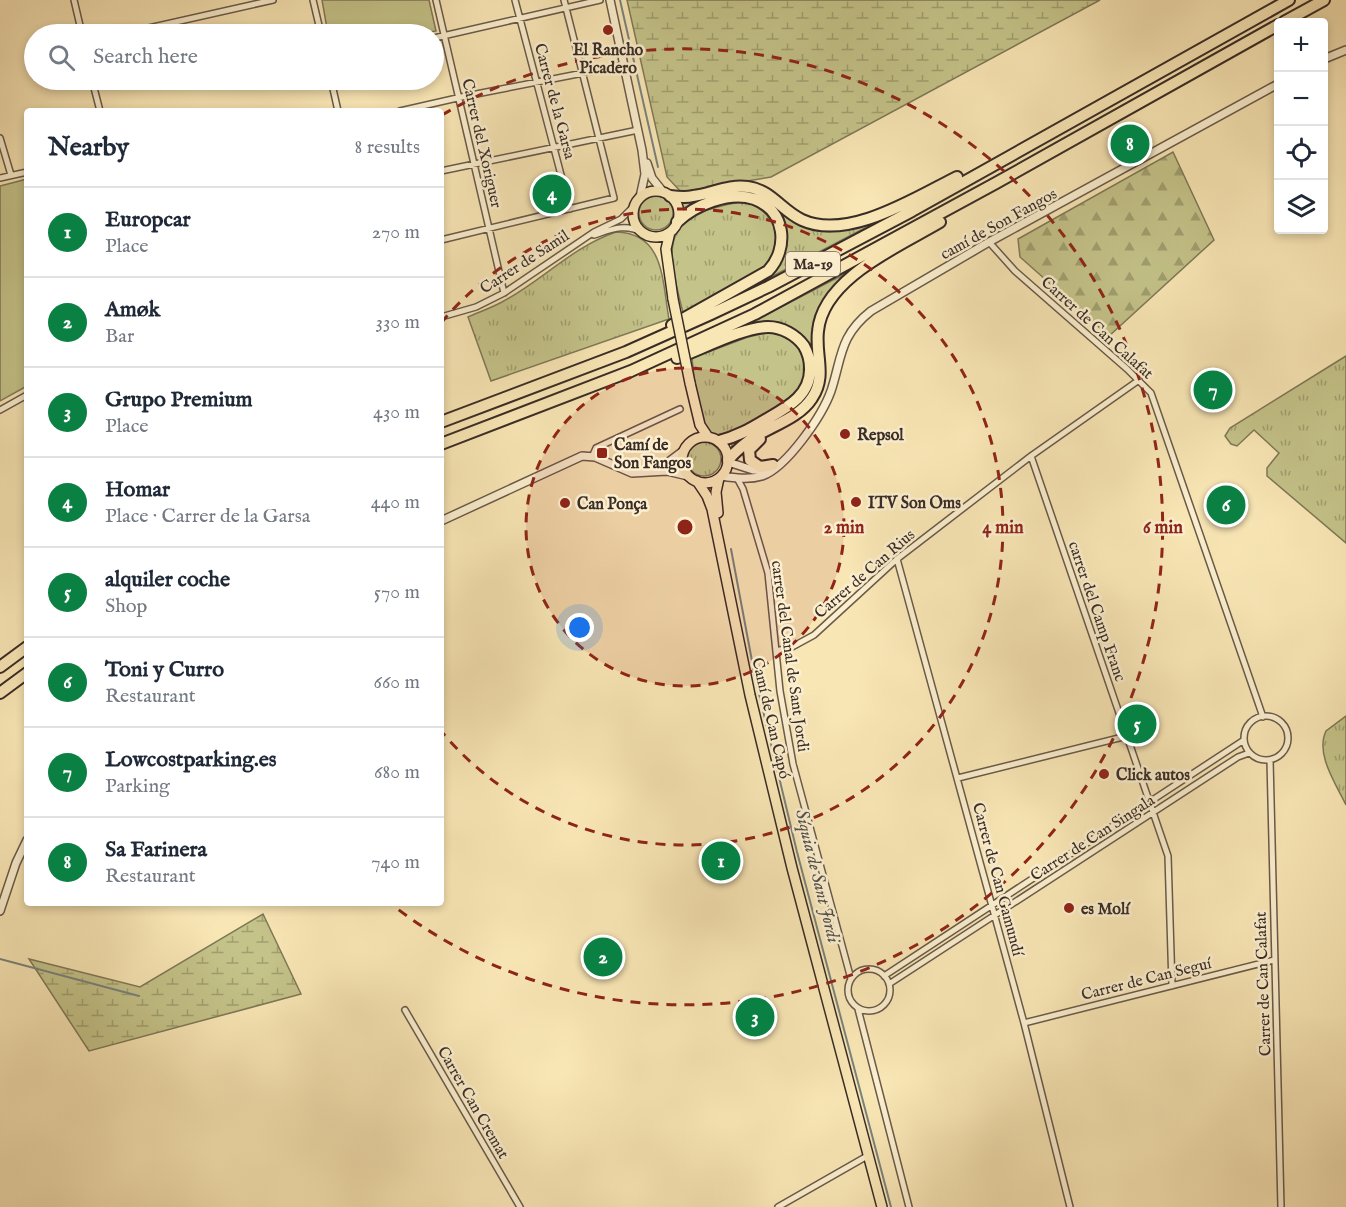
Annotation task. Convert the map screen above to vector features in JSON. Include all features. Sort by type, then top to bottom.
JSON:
[{"type":"highway","name":"Ma-19","points":[[444,421],[626,352],[768,287],[912,211],[1289,0]]},
{"type":"highway","points":[[1291,18],[1324,0]]},
{"type":"highway","name":"Ma-19","points":[[444,443],[631,371],[776,303],[1274,27]]},
{"type":"highway","points":[[667,194],[690,197],[730,187],[751,187],[764,192],[803,221],[826,227],[840,226],[868,218],[972,170],[993,164]]},
{"type":"highway","points":[[728,461],[746,443],[803,409],[817,390],[821,375],[817,342],[820,321],[828,302],[841,286],[857,272],[975,201],[996,183]]},
{"type":"highway","points":[[626,352],[640,340],[762,275],[772,267],[780,251],[782,232],[777,219],[769,209],[754,199],[735,197],[709,203],[692,210],[677,222]]},
{"type":"highway","points":[[631,371],[648,369],[755,329],[774,328],[796,338],[806,350],[810,362],[810,376],[802,394],[785,408],[741,434],[719,441]]},
{"type":"highway","points":[[773,465],[757,466],[750,460],[749,455],[753,444],[767,435],[774,426]]},
{"type":"highway","points":[[0,667],[24,649]]},
{"type":"highway","points":[[0,693],[24,675]]},
{"type":"main road","points":[[668,273],[658,245],[634,222],[634,206],[640,197],[650,192],[667,194],[678,208],[677,222],[670,232],[666,249],[668,273],[693,402],[699,425],[708,437]]},
{"type":"main road","points":[[644,233],[659,237],[670,232]]},
{"type":"main road","points":[[690,442],[693,402]]},
{"type":"main road","points":[[700,437],[719,441],[726,451],[728,461],[720,477],[708,483],[688,476],[682,466],[683,451],[690,442],[700,437]]},
{"type":"main road","name":"Camí de Can Capó","points":[[720,477],[716,496],[721,548]]},
{"type":"main road","name":"Camí de Can Capó","points":[[697,481],[710,501],[750,695],[792,868],[882,1207]]},
{"type":"street","points":[[74,0],[80,24]]},
{"type":"street","points":[[166,24],[273,0]]},
{"type":"street","points":[[313,0],[319,24]]},
{"type":"street","name":"Carrer del Xoriguer","points":[[436,0],[441,24]]},
{"type":"street","name":"Carrer de la Garsa","points":[[516,0],[570,209]]},
{"type":"street","points":[[444,239],[614,198],[564,0]]},
{"type":"street","points":[[444,35],[600,0]]},
{"type":"street","points":[[610,0],[642,150],[645,174],[640,197]]},
{"type":"street","name":"Carrer del Xoriguer","points":[[444,35],[504,292]]},
{"type":"street","points":[[1328,58],[1346,50]]},
{"type":"street","points":[[413,108],[624,65]]},
{"type":"street","name":"camí de Son Fangos","points":[[795,448],[826,404],[842,350],[852,330],[860,320],[877,307],[989,242],[1274,86]]},
{"type":"street","points":[[95,90],[99,108]]},
{"type":"street","points":[[334,90],[337,108]]},
{"type":"street","points":[[444,170],[638,130]]},
{"type":"street","points":[[0,138],[11,175]]},
{"type":"street","points":[[642,150],[652,178],[667,194]]},
{"type":"street","points":[[0,178],[24,173]]},
{"type":"street","name":"Carrer de Samil","points":[[444,316],[476,307],[504,292],[586,237],[621,219],[634,206]]},
{"type":"street","name":"Carrer de Samil","points":[[586,237],[628,227],[644,233]]},
{"type":"street","name":"Carrer de Can Calafat","points":[[989,242],[1015,271],[1151,393],[1263,717]]},
{"type":"street","name":"Carrer de Can Rius","points":[[776,651],[792,647],[814,635],[897,559],[1030,456],[1139,380]]},
{"type":"street","points":[[0,410],[24,397]]},
{"type":"street","points":[[592,457],[597,448],[680,409]]},
{"type":"street","points":[[728,461],[757,470],[773,465],[795,448]]},
{"type":"street","points":[[720,477],[752,478],[767,474],[795,448]]},
{"type":"street","points":[[643,474],[667,463],[683,451]]},
{"type":"street","points":[[444,520],[582,456],[592,457],[628,472],[643,474],[667,471],[688,476]]},
{"type":"street","name":"carrer del Camp Franc","points":[[1030,456],[1168,856],[1172,986]]},
{"type":"street","name":"carrer del Canal de Sant Jordi","points":[[737,478],[747,499],[768,573],[784,722],[793,764],[851,979]]},
{"type":"street","name":"Carrer de Can Gamundí","points":[[897,559],[1024,1023],[1070,1207]]},
{"type":"street","points":[[1263,717],[1278,720],[1287,731],[1286,746],[1282,753],[1270,760],[1262,760],[1249,753],[1244,740],[1247,727],[1257,718],[1263,717]]},
{"type":"street","points":[[958,778],[1127,736]]},
{"type":"street","name":"Carrer de Can Singala","points":[[884,976],[1244,740]]},
{"type":"street","name":"Carrer de Can Singala","points":[[889,984],[1238,757],[1249,753]]},
{"type":"street","name":"Carrer de Can Calafat","points":[[1270,760],[1281,1207]]},
{"type":"street","points":[[0,911],[24,846]]},
{"type":"street","name":"Carrer de Can Seguí","points":[[1024,1023],[1274,960]]},
{"type":"street","points":[[858,1009],[873,1011],[879,1009],[889,998],[889,984],[884,976],[873,970],[861,971],[851,979],[848,985],[849,999],[858,1009],[909,1207]]},
{"type":"street","name":"Carrer Can Cremat","points":[[405,1010],[520,1207]]},
{"type":"street","points":[[778,1207],[869,1155]]},
{"type":"green space","points":[[322,0],[429,0],[434,24],[326,24]]},
{"type":"green space","points":[[627,0],[1100,0],[771,177],[681,192],[667,177]]},
{"type":"green space","points":[[1173,152],[1214,240],[1109,336],[1020,257],[1018,239]]},
{"type":"green space","points":[[24,180],[24,388],[0,401],[0,186]]},
{"type":"green space","points":[[744,191],[751,193],[765,200],[809,229],[823,232],[867,224],[907,206],[748,289],[747,287],[761,280],[786,239],[756,196],[682,212],[680,202]]},
{"type":"green space","points":[[656,196],[668,201],[673,213],[668,225],[656,230],[644,225],[639,213],[644,201]]},
{"type":"green space","points":[[746,202],[766,214],[776,231],[775,251],[770,261],[761,270],[683,313],[673,266],[674,238],[681,226],[692,216],[732,203]]},
{"type":"green space","points":[[616,232],[632,234],[644,241],[652,250],[662,275],[669,319],[491,381],[468,317],[517,294],[585,246]]},
{"type":"green space","points":[[854,269],[824,302],[817,369],[811,392],[800,406],[733,448],[731,443],[792,408],[814,369],[789,328],[729,334]]},
{"type":"green space","points":[[770,332],[787,338],[800,351],[805,368],[801,386],[785,401],[743,427],[718,435],[711,433],[699,409],[692,358],[748,337]]},
{"type":"green space","points":[[1346,356],[1346,543],[1267,476],[1267,468],[1279,453],[1254,430],[1237,446],[1231,444],[1225,436],[1230,428]]},
{"type":"green space","points":[[704,442],[716,447],[721,459],[716,471],[704,476],[692,471],[687,459],[692,447]]},
{"type":"green space","points":[[1346,716],[1346,805],[1328,769],[1323,740],[1326,731]]},
{"type":"green space","points":[[263,914],[301,994],[89,1051],[29,959],[140,987]]},
{"type":"waterway","name":"Síquia de Sant Jordi","points":[[620,0],[658,167]]},
{"type":"waterway","name":"Síquia de Sant Jordi","points":[[731,549],[755,677],[797,852],[891,1207]]},
{"type":"waterway","points":[[0,959],[139,996]]},
{"type":"place","name":"El Rancho Picadero","points":[[608,30]]},
{"type":"place","name":"Sa Farinera","points":[[1130,144]]},
{"type":"place","name":"Homar","points":[[552,194]]},
{"type":"place","name":"Lowcostparking.es","points":[[1213,390]]},
{"type":"place","name":"Repsol","points":[[845,434]]},
{"type":"place","name":"Camí de Son Fangos","points":[[602,453]]},
{"type":"place","name":"ITV Son Oms","points":[[856,502]]},
{"type":"place","name":"Can Ponça","points":[[565,503]]},
{"type":"place","name":"Toni y Curro","points":[[1226,505]]},
{"type":"place","name":"alquiler coche","points":[[1137,724]]},
{"type":"place","name":"Click autos","points":[[1104,774]]},
{"type":"place","name":"Europcar","points":[[721,861]]},
{"type":"place","name":"es Molí","points":[[1069,908]]},
{"type":"place","name":"Amøk","points":[[603,957]]},
{"type":"place","name":"Grupo Premium","points":[[755,1017]]}]
